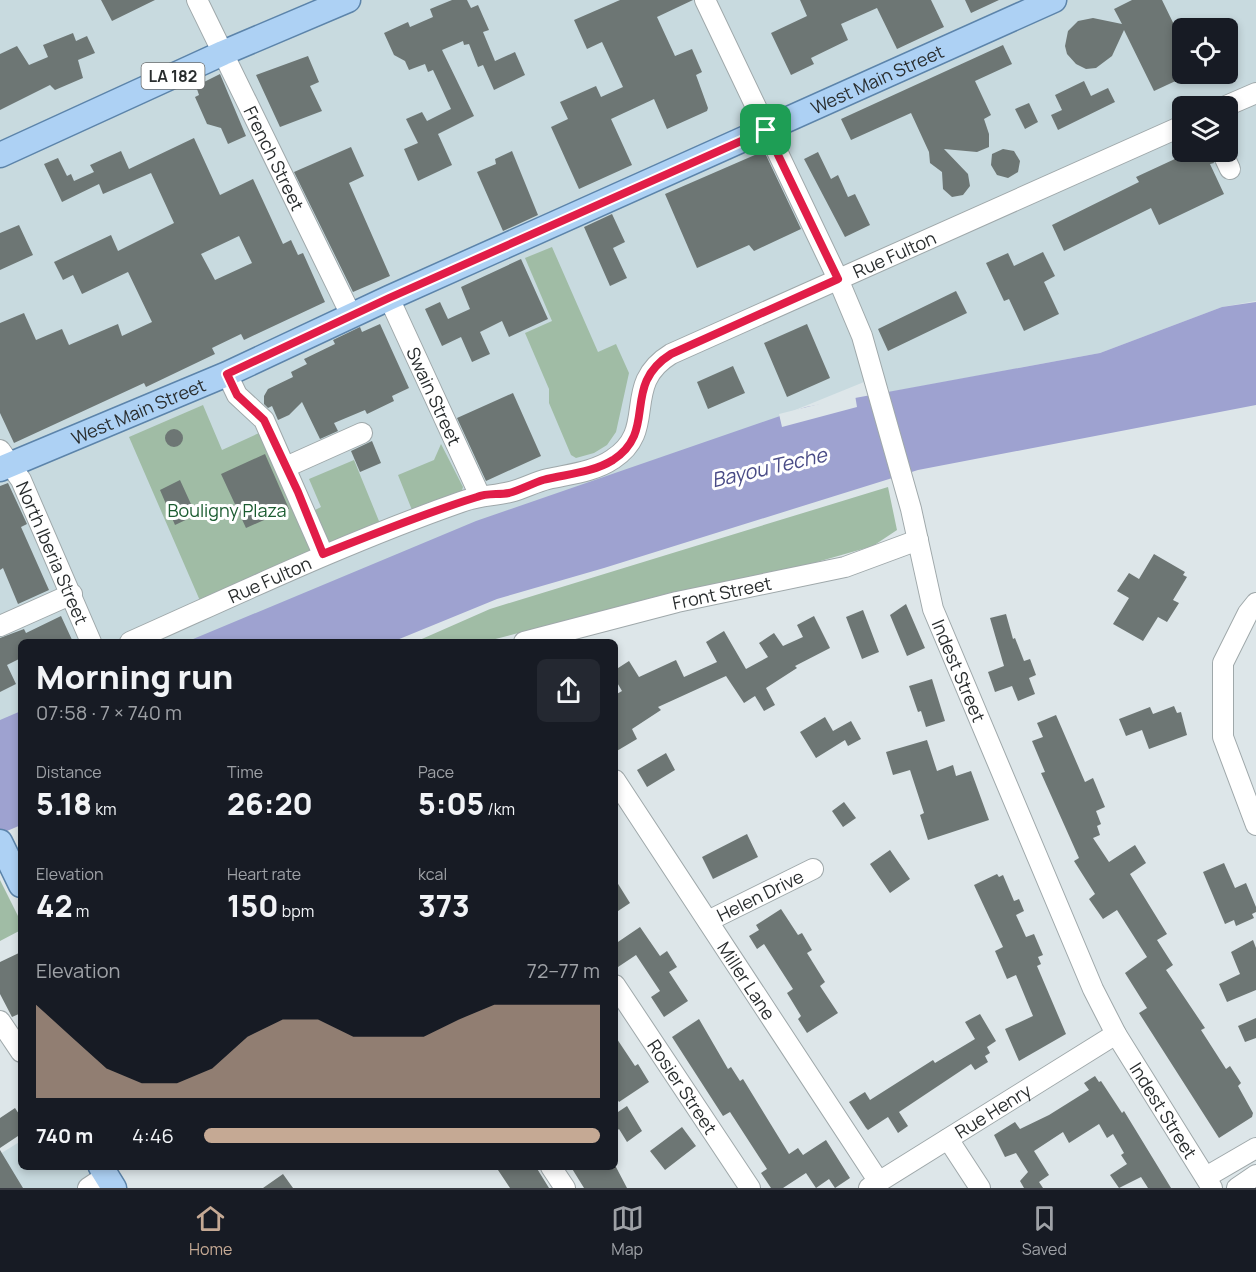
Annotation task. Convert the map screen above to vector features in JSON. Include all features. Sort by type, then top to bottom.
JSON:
[{"type":"main road","name":"LA 182","points":[[0,155],[223,53],[348,0]]},
{"type":"main road","name":"West Main Street","points":[[3,461],[227,374],[351,315],[1054,0]]},
{"type":"main road","points":[[3,849],[18,878]]},
{"type":"street","name":"French Street","points":[[197,0],[351,315]]},
{"type":"street","name":"Indest Street","points":[[705,0],[838,279],[862,336],[910,509],[933,609],[1088,978],[1116,1034],[1209,1183]]},
{"type":"street","points":[[1238,101],[1256,93]]},
{"type":"street","name":"Rue Fulton","points":[[137,639],[323,554],[480,496],[509,493],[543,480],[596,468],[614,459],[628,446],[637,430],[646,377],[656,363],[671,354],[1172,130]]},
{"type":"street","name":"Swain Street","points":[[389,298],[480,496]]},
{"type":"street","points":[[227,374],[237,395],[264,420],[323,554]]},
{"type":"street","points":[[286,467],[362,433]]},
{"type":"street","name":"North Iberia Street","points":[[3,461],[21,480],[90,639]]},
{"type":"street","name":"Front Street","points":[[535,639],[677,602],[845,567],[918,540]]},
{"type":"street","points":[[0,626],[72,594]]},
{"type":"street","points":[[1256,603],[1248,613],[1223,663],[1222,737],[1256,825]]},
{"type":"street","name":"Miller Lane","points":[[618,785],[708,921],[874,1185]]},
{"type":"street","name":"Helen Drive","points":[[708,921],[813,869]]},
{"type":"street","name":"Rosier Street","points":[[618,990],[750,1188]]},
{"type":"street","points":[[0,1021],[18,1048]]},
{"type":"street","name":"Rue Henry","points":[[874,1185],[1116,1034]]},
{"type":"street","points":[[948,1139],[980,1188]]},
{"type":"street","points":[[1209,1183],[1256,1148]]},
{"type":"street","points":[[553,1170],[565,1188]]},
{"type":"street","points":[[1237,1188],[1256,1175]]},
{"type":"shaded area","points":[[0,0],[700,0],[853,332],[864,382],[232,639],[18,639],[18,726],[0,734]]},
{"type":"shaded area","points":[[707,0],[1256,0],[1256,301],[1222,307],[1100,353],[890,392]]},
{"type":"shaded area","points":[[18,1143],[18,1170],[101,1170],[111,1188],[0,1188],[0,1154]]},
{"type":"green space","points":[[552,247],[598,352],[616,344],[629,373],[616,432],[607,445],[594,453],[576,458],[571,455],[549,403],[549,389],[525,333],[552,321],[525,258]]},
{"type":"green space","name":"Bouligny Plaza","points":[[203,405],[222,450],[259,433],[312,554],[201,603],[129,437]]},
{"type":"green space","points":[[441,444],[463,487],[460,496],[414,515],[398,475],[434,460]]},
{"type":"green space","points":[[354,460],[381,526],[328,549],[313,511],[321,507],[309,479]]},
{"type":"green space","points":[[888,487],[897,530],[873,546],[803,566],[666,594],[495,639],[422,639],[490,609]]},
{"type":"green space","points":[[0,880],[18,916],[18,932],[0,941]]},
{"type":"water","name":"Bayou Teche","points":[[1256,302],[1256,405],[918,470],[497,599],[399,639],[193,639],[476,521],[806,407],[1100,353],[1222,307]]},
{"type":"water","points":[[18,712],[18,826],[0,834],[0,720]]},
{"type":"pier","points":[[855,395],[857,407],[782,427],[779,414]]},
{"type":"building","points":[[101,0],[155,0],[112,21]]},
{"type":"building","points":[[452,0],[467,0],[471,8],[478,5],[489,30],[483,32],[495,61],[515,52],[525,75],[494,90],[483,65],[478,67],[469,44],[464,45],[463,41],[442,50],[474,116],[438,134],[452,165],[418,181],[404,149],[418,143],[406,119],[422,112],[427,121],[451,109],[433,70],[428,72],[425,64],[409,70],[405,61],[394,55],[384,33],[408,22],[410,27],[433,17],[430,9]]},
{"type":"building","points":[[620,0],[693,0],[657,17],[675,56],[692,49],[702,72],[696,75],[708,108],[707,111],[667,129],[654,99],[611,119],[632,165],[579,189],[551,127],[568,119],[560,102],[596,86],[601,97],[623,87],[602,42],[587,49],[574,20]]},
{"type":"building","points":[[800,0],[931,0],[944,27],[897,49],[877,8],[841,24],[848,40],[811,58],[814,64],[791,75],[771,33],[807,16]]},
{"type":"building","points":[[965,0],[999,0],[971,13]]},
{"type":"building","points":[[1132,0],[1162,0],[1172,20],[1172,83],[1154,91],[1124,30],[1112,56],[1096,68],[1086,69],[1076,64],[1067,54],[1065,46],[1068,31],[1078,21],[1093,18],[1122,24],[1114,9]]},
{"type":"building","points":[[73,33],[76,41],[87,36],[95,53],[78,60],[83,78],[55,90],[50,85],[0,110],[0,54],[17,46],[29,65],[48,57],[43,45]]},
{"type":"building","points":[[1003,45],[1012,64],[975,81],[991,115],[984,119],[989,134],[989,147],[977,152],[944,149],[968,174],[970,186],[963,195],[952,197],[943,189],[942,172],[930,163],[929,152],[911,113],[851,140],[841,119]]},
{"type":"building","points":[[308,56],[319,82],[310,86],[322,111],[280,127],[256,75]]},
{"type":"building","points":[[220,74],[246,136],[228,144],[221,128],[207,124],[195,97],[199,95],[196,86]]},
{"type":"building","points":[[1084,81],[1091,96],[1108,88],[1115,102],[1058,130],[1051,115],[1062,110],[1055,95]]},
{"type":"building","points":[[1029,103],[1038,122],[1025,129],[1015,109]]},
{"type":"building","points":[[194,138],[220,195],[253,179],[283,244],[291,240],[298,255],[303,253],[325,302],[244,340],[241,334],[212,348],[215,354],[146,387],[144,383],[14,443],[0,413],[0,323],[24,313],[36,340],[62,329],[69,345],[118,324],[122,336],[152,322],[128,272],[82,294],[73,275],[63,280],[54,262],[111,235],[118,251],[174,223],[151,173],[103,194],[99,184],[62,202],[44,164],[58,158],[67,176],[71,174],[74,181],[94,172],[90,165],[121,151],[129,169]],"holes":[[[239,236],[252,263],[215,280],[201,254]]]},
{"type":"building","points":[[351,147],[364,176],[349,183],[390,276],[353,292],[294,172]]},
{"type":"building","points":[[1003,149],[1014,151],[1020,161],[1018,172],[1008,178],[997,175],[991,165],[992,154]]},
{"type":"building","points":[[512,151],[538,215],[503,231],[477,172],[496,164],[495,159]]},
{"type":"building","points":[[764,151],[801,229],[754,251],[749,245],[697,268],[665,194]]},
{"type":"building","points":[[818,152],[831,179],[838,175],[848,197],[855,194],[870,225],[845,237],[804,159]]},
{"type":"building","points":[[1172,160],[1214,162],[1210,164],[1224,194],[1159,225],[1151,208],[1064,251],[1052,225],[1139,182],[1136,177]]},
{"type":"building","points":[[612,214],[625,242],[613,248],[627,278],[610,286],[584,227]]},
{"type":"building","points":[[19,225],[33,255],[0,270],[0,233]]},
{"type":"building","points":[[1043,252],[1055,276],[1044,282],[1059,314],[1024,331],[1009,299],[1004,301],[986,263],[1008,253],[1014,266]]},
{"type":"building","points":[[521,259],[548,319],[509,337],[502,321],[480,332],[490,354],[472,362],[461,337],[442,346],[425,309],[440,302],[448,319],[470,309],[461,287]]},
{"type":"building","points":[[956,291],[967,313],[888,351],[878,329]]},
{"type":"building","points":[[380,324],[409,388],[392,396],[394,401],[367,414],[365,410],[334,423],[338,431],[320,439],[302,402],[289,415],[278,420],[272,406],[268,408],[264,404],[264,396],[268,389],[293,377],[291,372],[307,364],[304,359],[335,344],[333,340],[360,327],[362,332]]},
{"type":"building","points":[[807,324],[830,378],[787,397],[764,343]]},
{"type":"building","points":[[733,366],[745,393],[708,409],[697,382]]},
{"type":"building","points":[[513,393],[541,456],[486,481],[457,418]]},
{"type":"building","points":[[174,429],[180,432],[183,438],[180,444],[174,447],[168,444],[165,438],[168,432]]},
{"type":"building","points":[[372,441],[381,463],[360,472],[351,451]]},
{"type":"building","points":[[265,454],[289,509],[246,528],[221,474]]},
{"type":"building","points":[[180,480],[196,515],[175,525],[160,490]]},
{"type":"building","points":[[8,483],[27,524],[21,527],[49,590],[18,604],[3,568],[0,570],[0,486]]},
{"type":"building","points":[[1154,554],[1185,572],[1183,575],[1187,577],[1173,600],[1179,603],[1167,622],[1158,617],[1143,641],[1113,624],[1129,598],[1117,591],[1129,573],[1139,579]]},
{"type":"building","points":[[906,604],[925,648],[907,656],[890,615]]},
{"type":"building","points":[[863,610],[879,652],[862,659],[846,617]]},
{"type":"building","points":[[1006,614],[1013,639],[1015,638],[1024,661],[1030,659],[1036,675],[1029,678],[1035,694],[1018,701],[1012,686],[995,692],[988,672],[1004,666],[990,618]]},
{"type":"building","points":[[61,616],[72,639],[18,639],[18,660],[7,665],[16,684],[0,692],[0,638],[24,629],[26,633]]},
{"type":"building","points":[[814,616],[830,648],[795,666],[797,668],[766,688],[775,705],[764,711],[755,696],[744,703],[726,676],[658,707],[661,710],[632,729],[637,739],[618,750],[618,693],[622,691],[618,684],[618,668],[629,661],[639,677],[676,660],[684,677],[717,662],[706,642],[724,631],[746,669],[768,657],[759,643],[774,633],[783,646],[803,637],[797,625]]},
{"type":"building","points":[[932,679],[945,721],[926,727],[909,686]]},
{"type":"building","points":[[1174,706],[1177,713],[1181,712],[1187,735],[1149,749],[1142,730],[1126,736],[1119,719],[1150,707],[1153,714]]},
{"type":"building","points":[[1056,715],[1085,782],[1093,778],[1105,807],[1096,811],[1101,824],[1097,826],[1100,835],[1093,838],[1109,862],[1135,845],[1146,863],[1130,874],[1167,934],[1157,940],[1173,965],[1166,970],[1205,1028],[1201,1030],[1226,1069],[1230,1066],[1241,1083],[1238,1086],[1253,1113],[1252,1117],[1219,1138],[1139,1013],[1147,1008],[1125,973],[1147,957],[1117,910],[1103,919],[1089,899],[1095,894],[1074,861],[1079,858],[1041,773],[1045,772],[1032,741],[1043,737],[1037,723]]},
{"type":"building","points":[[825,717],[833,731],[851,721],[861,739],[848,746],[845,740],[816,758],[800,732]]},
{"type":"building","points":[[927,740],[937,771],[953,765],[956,776],[971,771],[989,820],[928,840],[920,815],[924,813],[910,770],[893,775],[886,752]]},
{"type":"building","points":[[666,753],[675,770],[647,787],[637,770]]},
{"type":"building","points":[[844,802],[856,818],[843,827],[832,811]]},
{"type":"building","points":[[747,834],[758,857],[713,879],[702,857]]},
{"type":"building","points":[[890,850],[910,879],[890,893],[870,864]]},
{"type":"building","points":[[1224,863],[1235,888],[1246,883],[1256,907],[1256,912],[1252,914],[1254,918],[1236,926],[1234,920],[1225,924],[1203,872]]},
{"type":"building","points":[[997,874],[999,877],[1003,875],[1014,901],[1019,899],[1024,911],[1016,915],[1026,937],[1034,934],[1043,955],[1038,957],[1041,964],[1037,966],[1066,1034],[1019,1061],[1005,1029],[1033,1016],[1016,975],[1007,979],[995,951],[1003,947],[974,885]]},
{"type":"building","points":[[618,884],[630,903],[618,911]]},
{"type":"building","points":[[781,909],[798,935],[802,933],[812,950],[807,953],[825,982],[820,986],[838,1013],[807,1033],[798,1019],[801,1016],[787,993],[793,989],[764,944],[757,949],[749,936],[759,930],[756,925]]},
{"type":"building","points":[[640,927],[660,956],[667,951],[677,967],[669,972],[688,1001],[664,1017],[651,997],[660,991],[636,955],[618,967],[618,942]]},
{"type":"building","points":[[1253,940],[1256,948],[1256,990],[1227,1002],[1219,984],[1240,974],[1231,952]]},
{"type":"building","points":[[18,953],[18,1014],[12,1017],[0,994],[0,962]]},
{"type":"building","points":[[980,1014],[996,1041],[987,1047],[990,1053],[985,1056],[988,1062],[975,1070],[971,1064],[899,1112],[908,1126],[898,1133],[888,1117],[868,1130],[849,1102],[865,1092],[870,1100],[933,1060],[935,1063],[975,1039],[965,1022]]},
{"type":"building","points":[[1256,1018],[1256,1038],[1245,1042],[1238,1026]]},
{"type":"building","points":[[699,1019],[728,1069],[731,1067],[740,1081],[743,1079],[789,1154],[798,1148],[803,1155],[826,1140],[850,1178],[835,1188],[829,1179],[816,1188],[806,1173],[783,1188],[771,1188],[761,1173],[767,1169],[730,1112],[723,1116],[672,1037]]},
{"type":"building","points":[[618,1040],[635,1066],[638,1064],[649,1082],[619,1102]]},
{"type":"building","points":[[1095,1076],[1099,1082],[1101,1081],[1122,1113],[1124,1111],[1171,1188],[1148,1188],[1141,1177],[1119,1188],[1110,1175],[1127,1164],[1121,1155],[1124,1153],[1113,1134],[1107,1138],[1099,1124],[1069,1143],[1063,1132],[1034,1151],[1049,1175],[1039,1182],[1043,1188],[1024,1188],[1020,1181],[1028,1172],[1016,1153],[1005,1157],[994,1135],[1015,1122],[1020,1129],[1049,1115],[1089,1090],[1084,1083]]},
{"type":"building","points":[[627,1106],[642,1131],[627,1142],[618,1130],[618,1112]]},
{"type":"building","points":[[15,1108],[18,1112],[18,1136],[0,1148],[0,1118]]},
{"type":"building","points":[[682,1127],[696,1146],[665,1170],[650,1151]]},
{"type":"building","points":[[0,1150],[23,1188],[0,1188]]},
{"type":"building","points":[[498,1170],[538,1170],[549,1188],[510,1188]]},
{"type":"building","points":[[573,1170],[618,1170],[627,1188],[584,1188]]},
{"type":"building","points":[[283,1174],[293,1188],[263,1188]]},
{"type":"route","points":[[766,130],[838,279],[671,354],[656,363],[646,377],[641,394],[637,430],[628,446],[614,459],[596,468],[543,480],[509,493],[480,496],[403,522],[323,554],[298,492],[264,420],[237,395],[227,374],[389,298],[766,130]]}]
